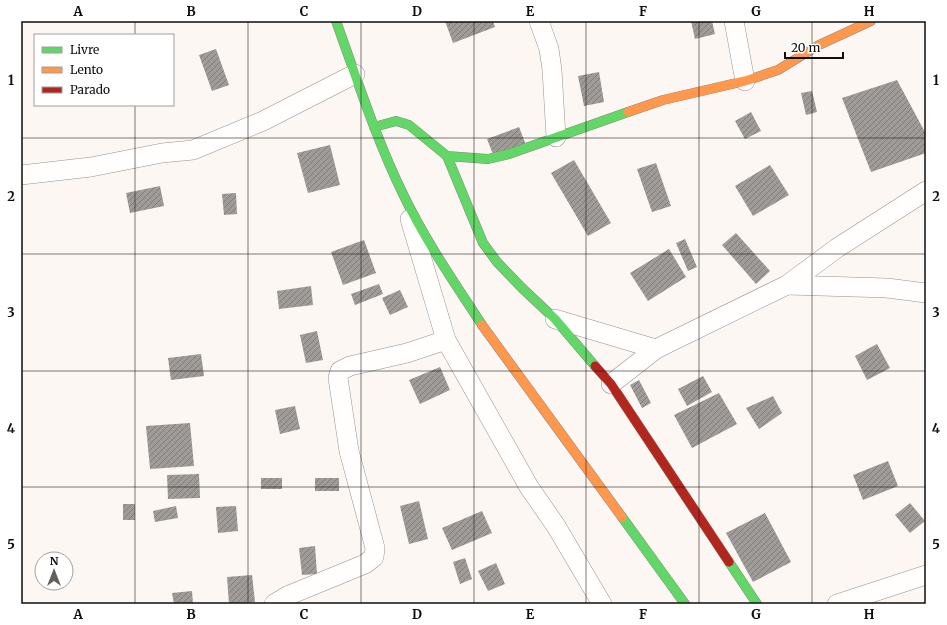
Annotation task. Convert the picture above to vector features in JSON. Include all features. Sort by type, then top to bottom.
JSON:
[{"type":"street","points":[[336,21],[374,127],[403,194],[430,244],[484,330],[685,604]]},
{"type":"street","points":[[539,21],[549,49],[556,137]]},
{"type":"street","points":[[734,21],[745,81]]},
{"type":"street","points":[[447,156],[488,159],[509,154],[663,100],[745,81],[778,70],[819,45],[871,21]]},
{"type":"street","points":[[21,175],[91,167],[162,153],[192,150],[263,121],[355,74]]},
{"type":"street","points":[[374,127],[396,121],[409,125],[429,139],[447,156],[483,243],[497,262],[555,319],[611,384],[757,604]]},
{"type":"street","points":[[611,384],[656,349],[787,285],[837,248],[926,191]]},
{"type":"street","points":[[403,194],[446,340],[529,487],[556,526],[602,604]]},
{"type":"street","points":[[787,285],[887,288],[926,294],[926,297]]},
{"type":"street","points":[[555,319],[656,349]]},
{"type":"street","points":[[274,604],[287,596],[365,564],[374,557],[375,548],[349,451],[338,378],[340,371],[350,366],[407,353],[446,340]]},
{"type":"street","points":[[837,604],[926,575]]},
{"type":"building","points":[[445,21],[493,21],[495,27],[453,43]]},
{"type":"building","points":[[691,21],[712,21],[715,34],[695,39]]},
{"type":"building","points":[[216,49],[229,85],[212,91],[199,55]]},
{"type":"building","points":[[599,72],[604,102],[584,106],[578,76]]},
{"type":"building","points":[[897,80],[926,134],[926,153],[871,172],[842,98]]},
{"type":"building","points":[[812,91],[817,112],[806,115],[801,93]]},
{"type":"building","points":[[751,112],[761,131],[745,139],[735,121]]},
{"type":"building","points":[[519,127],[526,145],[494,157],[487,139]]},
{"type":"building","points":[[330,145],[340,185],[308,193],[297,153]]},
{"type":"building","points":[[574,160],[611,223],[588,236],[551,173]]},
{"type":"building","points":[[656,163],[671,206],[652,212],[637,169]]},
{"type":"building","points":[[770,165],[789,195],[753,216],[735,186]]},
{"type":"building","points":[[160,186],[164,206],[130,213],[126,193]]},
{"type":"building","points":[[236,193],[237,214],[224,215],[222,194]]},
{"type":"building","points":[[736,233],[770,271],[756,284],[722,245]]},
{"type":"building","points":[[685,239],[697,267],[688,271],[676,243]]},
{"type":"building","points":[[364,240],[376,273],[343,285],[331,252]]},
{"type":"building","points":[[669,249],[686,277],[648,301],[630,273]]},
{"type":"building","points":[[379,284],[383,294],[355,305],[351,294]]},
{"type":"building","points":[[311,286],[313,305],[279,309],[277,291]]},
{"type":"building","points":[[400,290],[408,307],[390,315],[382,298]]},
{"type":"building","points":[[317,331],[323,360],[306,363],[300,335]]},
{"type":"building","points":[[877,344],[890,368],[867,380],[855,356]]},
{"type":"building","points":[[201,354],[204,376],[171,380],[168,358]]},
{"type":"building","points":[[440,367],[450,390],[420,404],[409,380]]},
{"type":"building","points":[[703,376],[712,392],[687,406],[678,389]]},
{"type":"building","points":[[639,380],[651,403],[642,408],[630,385]]},
{"type":"building","points":[[719,393],[737,424],[692,448],[674,415]]},
{"type":"building","points":[[773,396],[782,413],[759,429],[746,408]]},
{"type":"building","points":[[295,406],[300,429],[280,434],[275,410]]},
{"type":"building","points":[[190,423],[194,466],[150,469],[146,426]]},
{"type":"building","points":[[888,461],[898,486],[863,500],[853,475]]},
{"type":"building","points":[[199,474],[200,498],[168,499],[167,475]]},
{"type":"building","points":[[261,478],[282,478],[282,489],[261,489]]},
{"type":"building","points":[[315,478],[339,478],[339,491],[315,491]]},
{"type":"building","points":[[419,501],[428,539],[409,544],[400,506]]},
{"type":"building","points":[[910,503],[925,521],[910,533],[895,515]]},
{"type":"building","points":[[123,504],[135,504],[135,520],[123,520]]},
{"type":"building","points":[[176,506],[178,518],[155,522],[153,511]]},
{"type":"building","points":[[236,506],[238,531],[218,533],[216,507]]},
{"type":"building","points":[[482,511],[492,533],[452,550],[442,528]]},
{"type":"building","points":[[765,513],[791,562],[753,582],[726,533]]},
{"type":"building","points":[[315,546],[317,574],[302,575],[299,548]]},
{"type":"building","points":[[465,558],[472,579],[460,584],[453,562]]},
{"type":"building","points":[[496,563],[505,584],[488,591],[478,571]]},
{"type":"building","points":[[252,575],[255,602],[229,604],[227,577]]},
{"type":"building","points":[[192,591],[193,604],[174,604],[172,593]]},
{"type":"traffic: fast","points":[[336,21],[375,130],[403,194],[430,244],[482,325]]},
{"type":"traffic: fast","points":[[374,127],[396,121],[409,125],[447,156],[488,159],[509,154],[628,112]]},
{"type":"traffic: fast","points":[[447,156],[483,243],[497,262],[555,319],[595,366]]},
{"type":"traffic: fast","points":[[622,517],[685,604]]},
{"type":"traffic: fast","points":[[729,562],[757,604]]},
{"type":"traffic: slow","points":[[628,112],[663,100],[745,81],[778,70],[819,45],[871,21]]},
{"type":"traffic: slow","points":[[482,325],[622,517]]},
{"type":"traffic: jam","points":[[595,366],[611,384],[729,562]]}]
